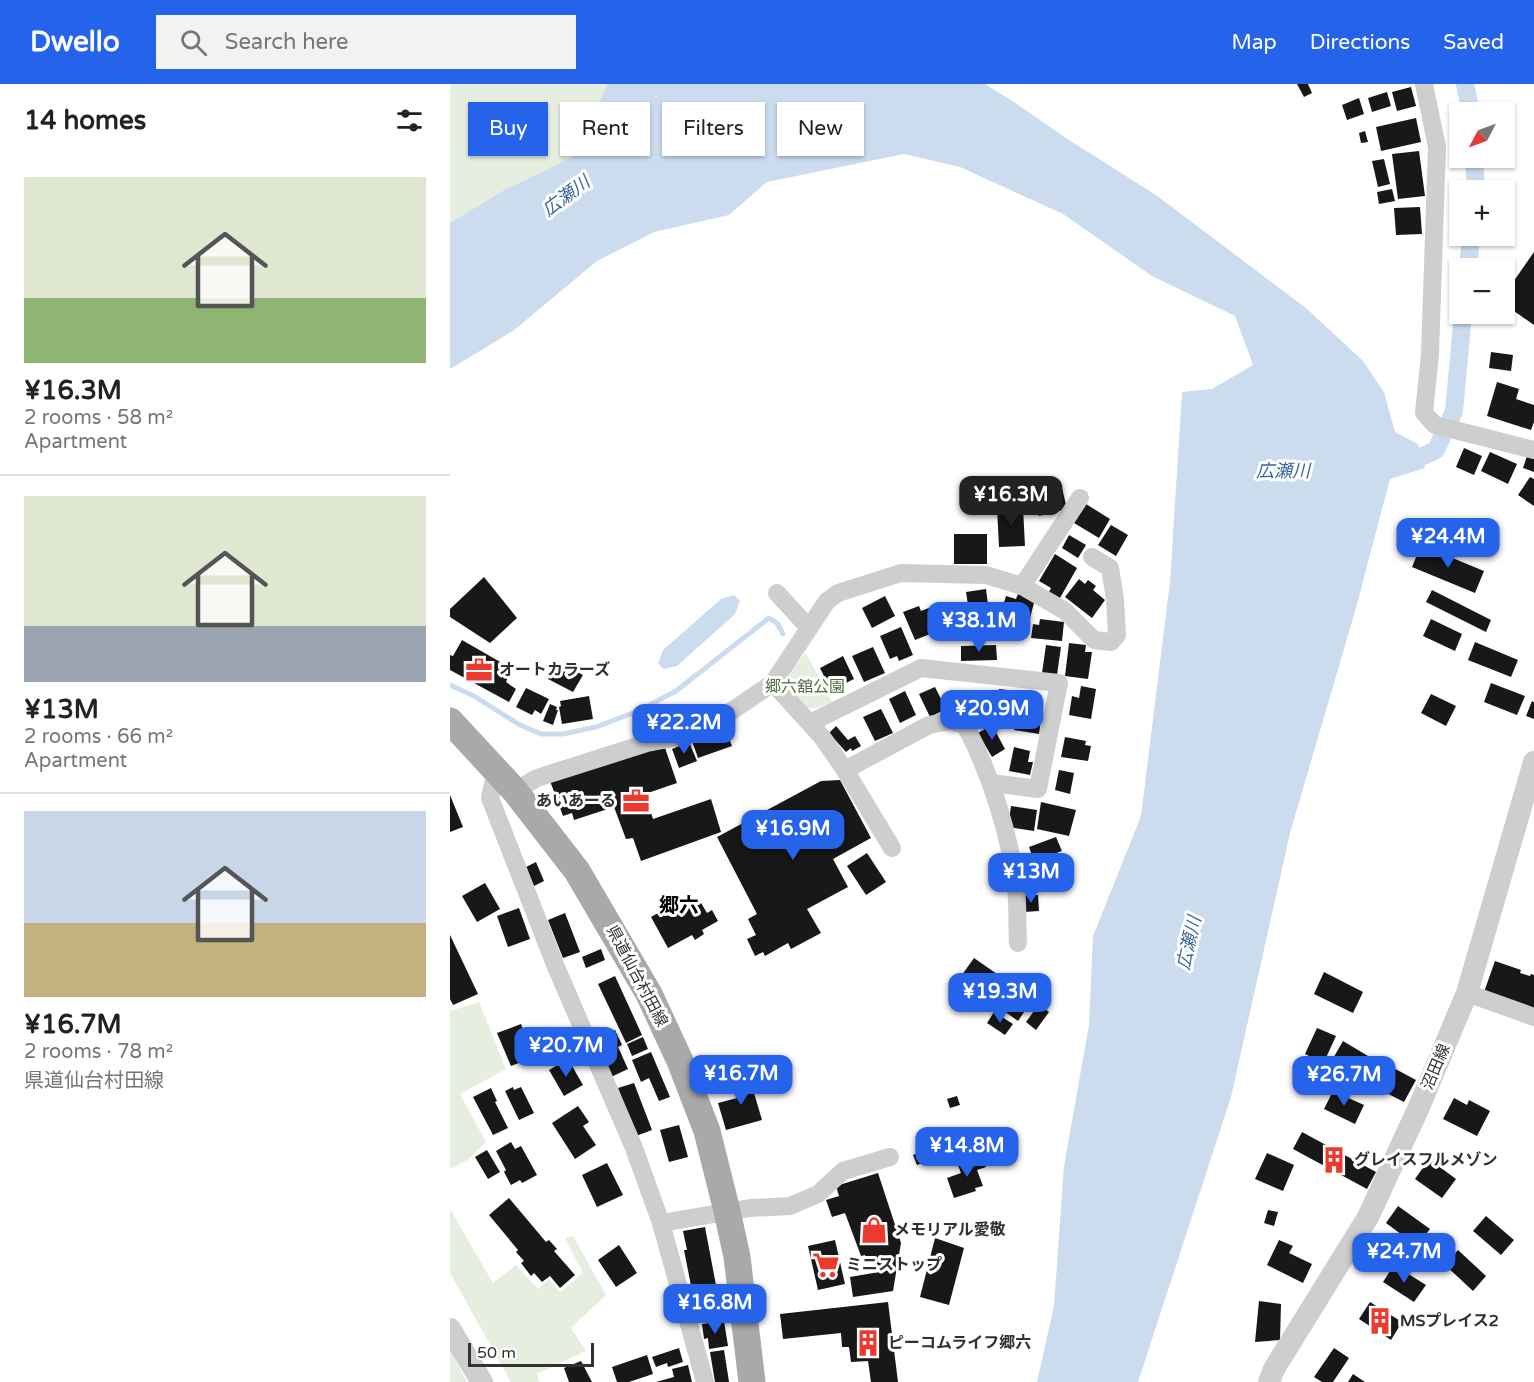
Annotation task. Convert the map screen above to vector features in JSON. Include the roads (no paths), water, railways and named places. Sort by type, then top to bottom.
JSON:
[{"type":"main road","name":"県道仙台村田線","points":[[450,721],[515,790],[577,871],[650,994],[680,1061],[707,1131],[737,1257],[752,1382]]},
{"type":"street","points":[[1424,84],[1437,147],[1430,354],[1424,413],[1435,425],[1534,450]]},
{"type":"street","points":[[1022,586],[1080,498]]},
{"type":"street","points":[[515,790],[548,774],[647,743],[689,735],[730,712],[773,683],[827,601],[838,593],[901,573],[986,575],[1022,586],[1065,611],[1094,640],[1111,642],[1117,635],[1110,568],[1092,556]]},
{"type":"street","points":[[777,593],[809,628]]},
{"type":"street","points":[[810,723],[921,668],[1059,683],[1038,789],[991,783]]},
{"type":"street","points":[[773,683],[822,737],[892,848]]},
{"type":"street","points":[[844,770],[929,725],[950,722],[965,725],[991,783],[1001,815],[1016,887],[1018,943]]},
{"type":"street","name":"沼田線","points":[[1269,1382],[1274,1369],[1368,1217],[1419,1107],[1467,993],[1529,800],[1534,762]]},
{"type":"street","points":[[496,770],[490,798],[556,967],[634,1148],[661,1223],[705,1382]]},
{"type":"street","points":[[1467,993],[1534,1017]]},
{"type":"street","points":[[661,1223],[727,1211],[790,1206],[818,1194],[843,1171],[890,1158]]},
{"type":"street","points":[[450,1329],[482,1382]]},
{"type":"water","name":"広瀬川","points":[[608,84],[985,84],[1156,195],[1306,308],[1363,361],[1384,392],[1395,432],[1418,444],[1425,468],[1390,479],[1356,608],[1290,833],[1231,1097],[1138,1382],[1037,1382],[1054,1306],[1064,1166],[1089,1025],[1093,936],[1141,816],[1170,582],[1182,392],[1212,389],[1253,365],[1235,316],[1152,276],[1063,214],[960,167],[904,154],[767,182],[729,215],[654,232],[597,261],[513,331],[450,369],[450,223],[503,191],[572,156],[650,156],[650,102],[599,102]]},
{"type":"water","points":[[734,595],[740,601],[735,614],[677,666],[663,669],[658,663],[663,650],[721,599]]},
{"type":"waterway","points":[[1465,84],[1469,102]]},
{"type":"waterway","points":[[1475,168],[1475,180]]},
{"type":"waterway","points":[[1469,258],[1470,246]]},
{"type":"waterway","points":[[1421,457],[1436,450],[1454,411],[1462,324]]},
{"type":"waterway","points":[[450,685],[474,696],[520,725],[541,734],[563,734],[596,727],[638,711],[676,691],[769,618],[777,623],[783,634]]},
{"type":"place","name":"オートカラーズ","points":[[479,670]]},
{"type":"place","name":"あいあーる","points":[[636,801]]},
{"type":"place","name":"グレイスフルメゾン","points":[[1334,1160]]},
{"type":"place","name":"メモリアル愛敬","points":[[874,1230]]},
{"type":"place","name":"ミニストップ","points":[[826,1265]]},
{"type":"place","name":"MSプレイス2","points":[[1380,1321]]},
{"type":"place","name":"ピーコムライフ郷六","points":[[868,1343]]},
{"type":"district","name":"郷六","points":[[679,906]]},
{"type":"park label","name":"郷六舘公園","points":[[805,687]]}]
